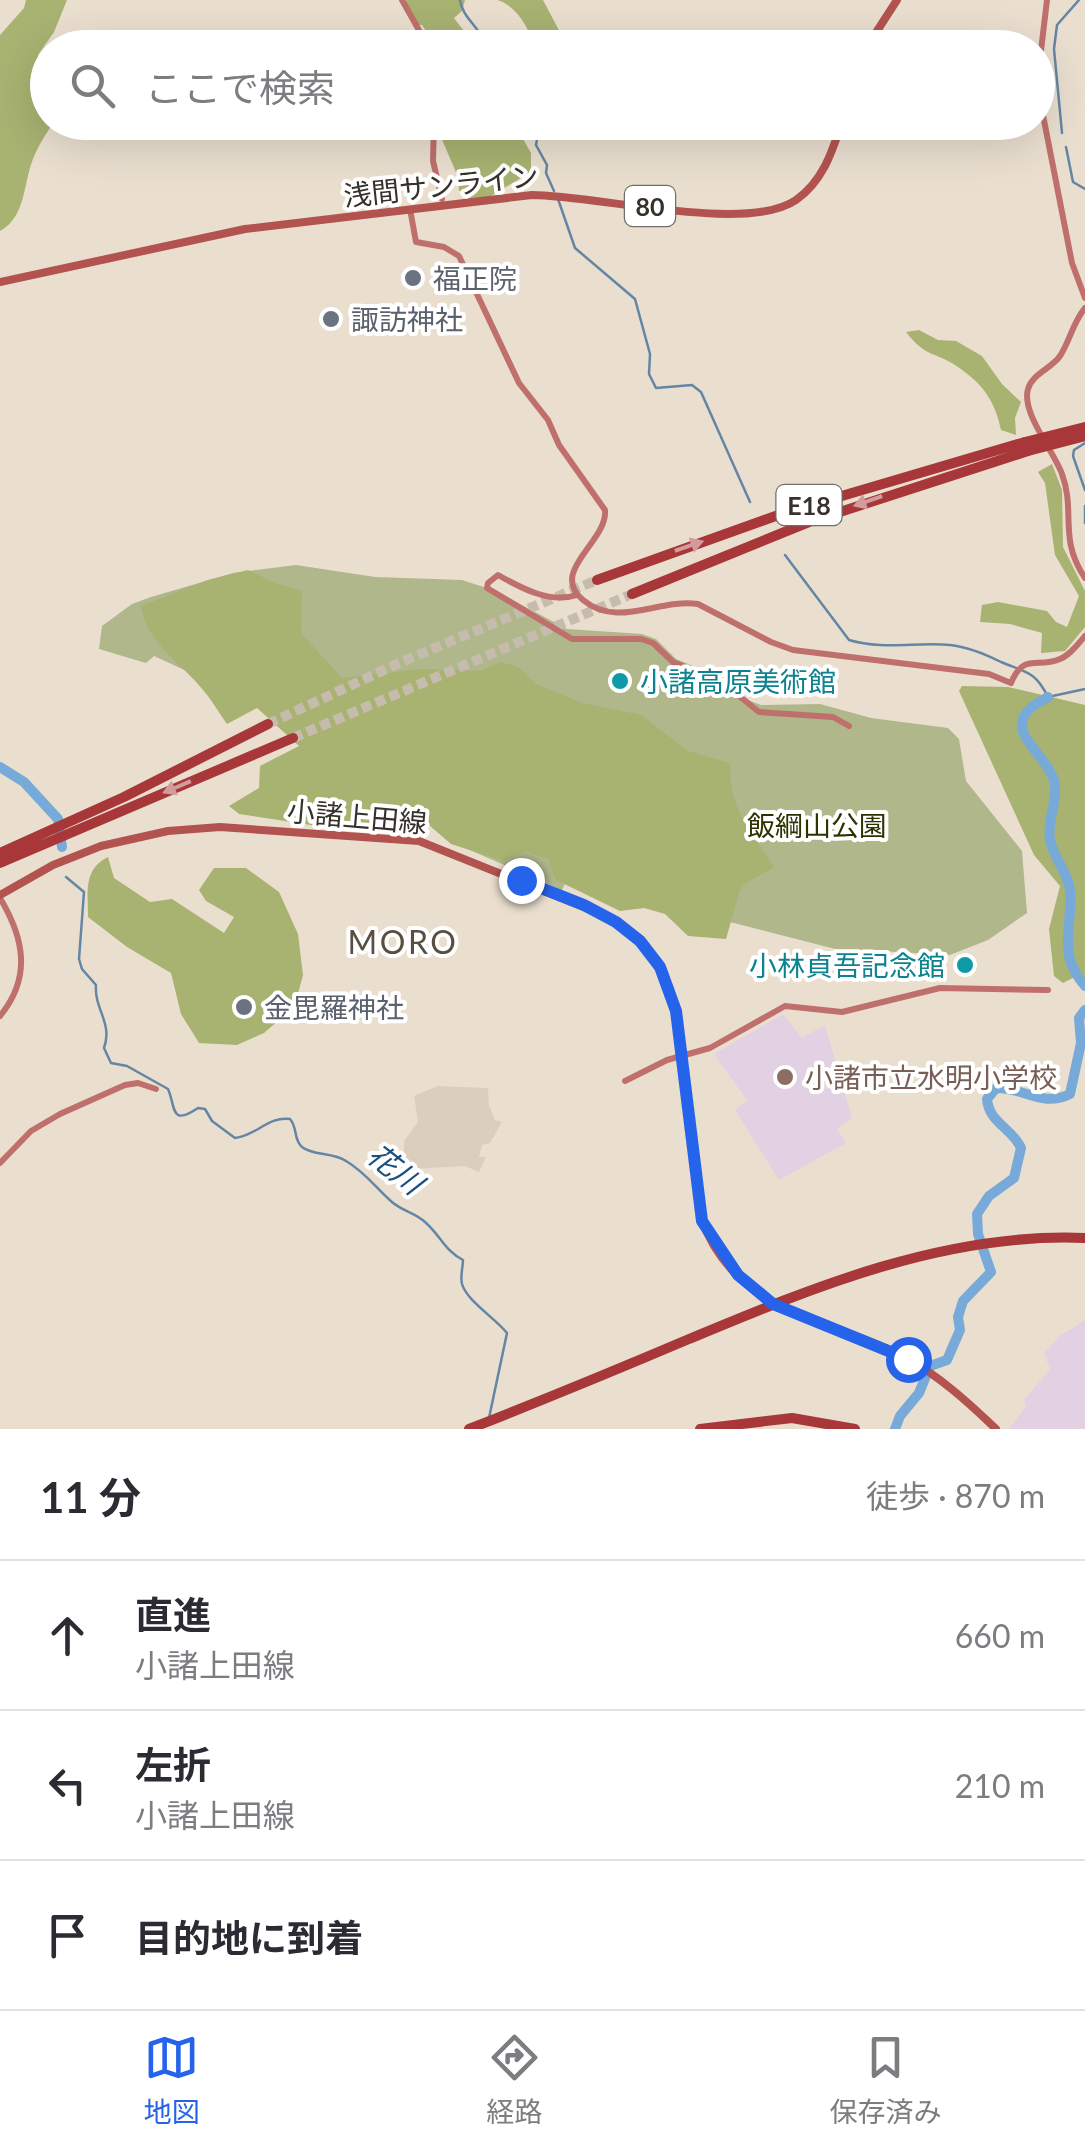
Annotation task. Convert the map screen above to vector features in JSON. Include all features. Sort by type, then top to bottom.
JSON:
[{"type":"highway","name":"E18","points":[[632,594],[809,522],[1085,427]]},
{"type":"highway","name":"E18","points":[[597,580],[784,513],[1026,447],[1085,436]]},
{"type":"highway","points":[[0,853],[124,797],[268,724]]},
{"type":"highway","points":[[0,863],[293,738]]},
{"type":"highway","points":[[469,1429],[773,1304],[882,1265],[1005,1243],[1085,1238]]},
{"type":"highway","points":[[700,1429],[792,1418],[855,1429]]},
{"type":"main road","points":[[878,30],[897,0]]},
{"type":"main road","name":"浅間サンライン","points":[[0,282],[245,229],[550,195],[732,215],[765,213],[798,199],[820,176],[836,140]]},
{"type":"main road","name":"小諸上田線","points":[[0,896],[68,858],[118,841],[168,831],[220,827],[428,843],[584,905],[631,932],[652,956],[669,987],[682,1056],[702,1221],[738,1275],[773,1304],[899,1354],[933,1375],[996,1429]]},
{"type":"street","points":[[402,0],[416,30]]},
{"type":"street","points":[[1044,30],[1048,0]]},
{"type":"street","points":[[434,140],[433,161],[442,199]]},
{"type":"street","points":[[1048,140],[1072,263],[1085,298]]},
{"type":"street","points":[[410,210],[416,242],[444,247],[459,256],[519,383],[548,420],[559,446],[605,510],[602,530],[575,564],[573,576],[576,594],[604,612],[698,604],[792,650],[989,674],[1011,684],[1028,662],[1065,657],[1085,636]]},
{"type":"street","points":[[1085,308],[1060,356],[1032,381],[1027,391],[1031,411],[1064,480],[1071,554],[1085,578]]},
{"type":"street","points":[[576,594],[564,599],[548,596],[498,575],[487,588],[572,638],[641,638],[654,642],[673,662],[723,683],[759,712],[833,717],[850,726]]},
{"type":"street","points":[[0,896],[18,932],[23,956],[16,992],[0,1016]]},
{"type":"street","points":[[625,1081],[710,1048],[784,1006],[842,1012],[940,988],[1048,990]]},
{"type":"street","points":[[0,1163],[31,1131],[78,1105],[130,1084],[142,1083],[156,1089]]},
{"type":"shaded area","name":"小諸市立水明小学校","points":[[783,1014],[802,1038],[825,1025],[852,1118],[837,1129],[846,1143],[779,1180],[735,1110],[747,1100],[714,1054]]},
{"type":"shaded area","points":[[437,1086],[488,1088],[495,1120],[502,1122],[490,1143],[482,1145],[479,1157],[486,1157],[479,1172],[465,1166],[412,1169],[404,1160],[404,1141],[418,1122],[414,1096]]},
{"type":"shaded area","points":[[1085,1320],[1085,1429],[1009,1429],[1026,1406],[1024,1400],[1050,1369],[1044,1353],[1061,1335]]},
{"type":"green space","points":[[26,0],[67,0],[55,30],[30,30],[30,140],[43,140],[33,159],[19,209],[0,231],[0,35],[24,8]]},
{"type":"green space","points":[[406,0],[465,0],[462,11],[454,18],[463,30],[425,30],[422,25],[414,25]]},
{"type":"green space","points":[[497,0],[543,0],[559,30],[527,30],[504,2]]},
{"type":"green space","points":[[442,140],[524,140],[531,153],[531,172],[486,199],[471,201],[464,191],[459,191],[458,177]]},
{"type":"green space","points":[[919,330],[938,340],[956,341],[982,356],[1021,402],[1015,418],[1016,435],[1001,430],[987,394],[974,380],[926,351],[906,332]]},
{"type":"green space","points":[[1052,464],[1062,490],[1063,547],[1085,591],[1085,627],[1065,651],[1041,653],[1042,633],[1010,624],[980,622],[982,605],[998,602],[1047,611],[1067,627],[1079,596],[1055,555],[1045,483],[1038,472]]},
{"type":"green space","name":"飯綱山公園","points":[[296,565],[375,577],[462,580],[496,591],[567,629],[642,634],[656,639],[676,659],[720,677],[761,705],[820,704],[871,718],[948,728],[959,739],[966,781],[1022,851],[1027,913],[988,940],[950,955],[847,952],[726,921],[581,848],[562,890],[456,844],[338,741],[154,656],[146,663],[99,649],[102,626],[132,604],[233,573]]},
{"type":"green space","points":[[248,570],[302,591],[301,633],[342,678],[421,669],[480,671],[501,662],[518,667],[536,684],[582,703],[641,715],[688,751],[730,763],[737,807],[774,867],[741,886],[726,939],[688,936],[665,914],[644,908],[620,911],[556,880],[548,859],[526,851],[504,861],[451,844],[409,808],[395,817],[385,832],[343,830],[239,814],[229,806],[259,788],[260,766],[299,746],[257,708],[227,724],[203,690],[157,642],[141,606],[208,580]]},
{"type":"green space","points":[[962,686],[1008,687],[1085,705],[1085,979],[1081,974],[1063,983],[1054,976],[1049,929],[1060,886],[1034,855],[959,691]]},
{"type":"green space","points":[[108,857],[114,878],[150,902],[172,899],[224,933],[234,917],[206,901],[199,890],[214,868],[246,868],[279,892],[298,934],[303,975],[297,997],[287,1013],[264,1033],[237,1045],[199,1043],[181,1014],[171,973],[127,947],[88,917],[91,875]]},
{"type":"waterway","points":[[460,0],[477,30]]},
{"type":"waterway","points":[[1055,41],[1057,25],[1079,0]]},
{"type":"waterway","points":[[1055,60],[1062,133]]},
{"type":"waterway","points":[[537,140],[554,191]]},
{"type":"waterway","points":[[1066,147],[1073,182],[1085,189]]},
{"type":"waterway","points":[[558,199],[575,248],[635,299],[650,354],[649,374],[656,388],[692,385],[701,392],[750,502]]},
{"type":"waterway","points":[[1085,443],[1074,450],[1073,456],[1085,490]]},
{"type":"waterway","points":[[1085,506],[1085,523]]},
{"type":"waterway","points":[[785,555],[849,640],[874,645],[964,647],[1029,674],[1048,697],[1085,689]]},
{"type":"waterway","points":[[1048,697],[1028,711],[1022,724],[1055,785],[1050,839],[1070,890],[1068,951],[1085,986]]},
{"type":"waterway","name":"花川","points":[[0,767],[24,782],[58,819],[62,847]]},
{"type":"waterway","name":"花川","points":[[66,877],[84,892],[79,959],[96,985],[105,1023],[104,1048],[111,1063],[127,1066],[168,1089],[178,1115],[205,1109],[212,1121],[235,1138],[275,1120],[290,1119],[302,1147],[346,1161],[396,1205],[425,1222],[463,1260],[461,1281],[469,1297],[507,1333],[489,1418]]},
{"type":"waterway","points":[[895,1429],[900,1416],[919,1393],[930,1366],[947,1360],[960,1330],[958,1317],[963,1301],[991,1272],[978,1234],[977,1214],[989,1196],[1014,1178],[1021,1148],[996,1120],[987,1099],[996,1088],[1050,1099],[1070,1094],[1081,1043],[1079,1018],[1085,1010]]},
{"type":"tunnel","points":[[268,724],[399,663],[597,580]]},
{"type":"tunnel","points":[[293,738],[632,594]]},
{"type":"place","name":"福正院","points":[[413,278]]},
{"type":"place","name":"諏訪神社","points":[[331,319]]},
{"type":"place","name":"小諸高原美術館","points":[[620,681]]},
{"type":"place","name":"小林貞吾記念館","points":[[965,965]]},
{"type":"place","name":"金毘羅神社","points":[[244,1007]]},
{"type":"place","name":"小諸市立水明小学校","points":[[785,1077]]},
{"type":"district","name":"MORO","points":[[403,941]]},
{"type":"route","points":[[521,880],[616,922],[640,941],[660,967],[676,1011],[702,1221],[738,1275],[773,1304],[908,1359]]}]
